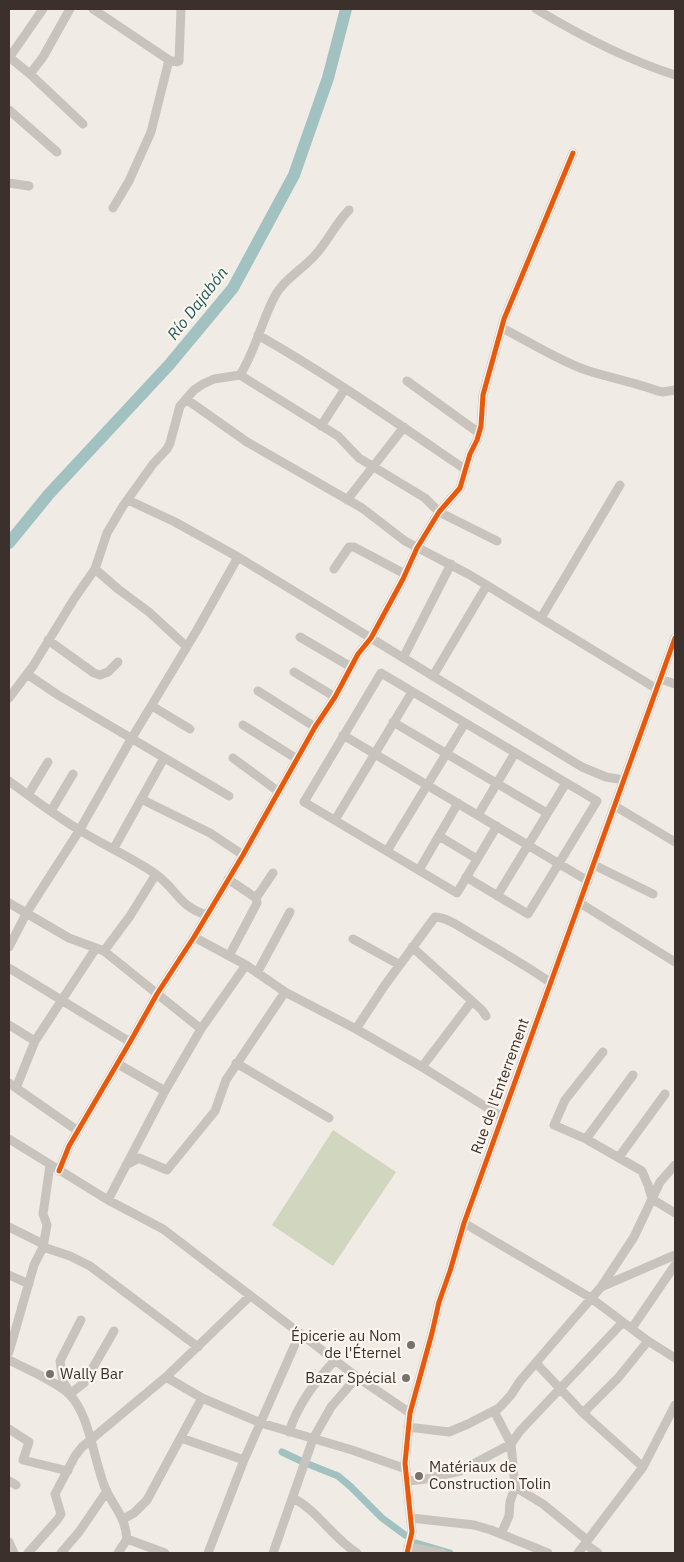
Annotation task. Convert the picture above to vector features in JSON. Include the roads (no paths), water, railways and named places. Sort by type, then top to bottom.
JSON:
[{"type":"street","points":[[43,9],[9,57],[30,74],[82,124]]},
{"type":"street","points":[[30,74],[43,56],[70,9]]},
{"type":"street","points":[[93,9],[174,62],[178,61],[181,9]]},
{"type":"street","points":[[536,9],[577,34],[616,53],[675,75]]},
{"type":"street","points":[[113,208],[133,174],[151,132],[169,60]]},
{"type":"street","points":[[9,110],[57,152]]},
{"type":"street","points":[[60,1170],[69,1146],[157,994],[243,855],[358,654],[371,638],[417,548],[439,512],[460,488],[470,454],[479,433],[483,416],[483,395],[504,319],[573,153]]},
{"type":"street","points":[[9,183],[29,186]]},
{"type":"street","points":[[240,375],[246,366],[264,317],[276,293],[283,284],[316,255],[338,221],[349,210]]},
{"type":"street","points":[[502,328],[587,371],[658,391],[675,390]]},
{"type":"street","points":[[258,335],[404,427],[466,470]]},
{"type":"street","points":[[9,698],[33,666],[95,569],[107,533],[153,464],[170,443],[180,406],[194,390],[214,379],[240,375],[338,436],[359,458],[425,498],[439,512],[497,541]]},
{"type":"street","points":[[407,381],[479,433]]},
{"type":"street","points":[[321,426],[345,389]]},
{"type":"street","points":[[186,399],[247,442],[362,508],[417,548],[451,564],[487,585],[657,689]]},
{"type":"street","points":[[346,500],[404,427]]},
{"type":"street","points":[[541,618],[620,485]]},
{"type":"street","points":[[128,500],[175,522],[238,557],[582,767],[606,777],[624,780]]},
{"type":"street","points":[[334,569],[349,547],[354,547],[405,574]]},
{"type":"street","points":[[9,947],[27,912],[79,831],[238,557]]},
{"type":"street","points":[[403,658],[451,564]]},
{"type":"street","points":[[95,569],[187,647]]},
{"type":"street","points":[[433,676],[487,585]]},
{"type":"street","points":[[300,638],[351,667]]},
{"type":"street","points":[[48,640],[94,673],[100,675],[108,672],[118,662]]},
{"type":"street","name":"Rue de l'Enterrement","points":[[407,1550],[412,1532],[406,1469],[408,1427],[439,1302],[464,1223],[674,644]]},
{"type":"street","points":[[294,672],[335,697]]},
{"type":"street","points":[[466,878],[528,914],[596,801],[381,673],[304,802],[457,892],[496,826]]},
{"type":"street","points":[[27,674],[58,695],[229,796]]},
{"type":"street","points":[[661,679],[675,684]]},
{"type":"street","points":[[258,691],[315,727]]},
{"type":"street","points":[[335,820],[412,692]]},
{"type":"street","points":[[152,706],[190,729]]},
{"type":"street","points":[[393,722],[547,813]]},
{"type":"street","points":[[387,851],[465,723]]},
{"type":"street","points":[[243,725],[297,759]]},
{"type":"street","points":[[343,735],[588,881]]},
{"type":"street","points":[[478,815],[515,753]]},
{"type":"street","points":[[114,848],[164,758]]},
{"type":"street","points":[[233,758],[278,792]]},
{"type":"street","points":[[28,795],[48,762]]},
{"type":"street","points":[[51,811],[73,774]]},
{"type":"street","points":[[9,781],[79,831],[114,848],[156,874],[182,902],[206,916]]},
{"type":"street","points":[[498,896],[566,783]]},
{"type":"street","points":[[142,799],[210,833],[243,855]]},
{"type":"street","points":[[419,870],[458,803]]},
{"type":"street","points":[[615,806],[675,842]]},
{"type":"street","points":[[439,836],[477,859]]},
{"type":"street","points":[[594,864],[653,894]]},
{"type":"street","points":[[229,956],[257,903],[256,898],[272,873]]},
{"type":"street","points":[[78,1131],[12,1086],[35,1041],[62,1001],[100,950],[130,916],[156,874]]},
{"type":"street","points":[[228,879],[256,898]]},
{"type":"street","points":[[9,902],[69,938],[100,950],[201,1029]]},
{"type":"street","points":[[580,903],[675,962]]},
{"type":"street","points":[[257,973],[290,912]]},
{"type":"street","points":[[356,1030],[412,947],[435,917],[443,917],[526,965],[551,983]]},
{"type":"street","points":[[194,937],[246,965],[285,992],[422,1067],[502,1117]]},
{"type":"street","points":[[353,939],[400,965]]},
{"type":"street","points":[[412,947],[486,1016]]},
{"type":"street","points":[[108,1200],[165,1092],[201,1029],[246,965]]},
{"type":"street","points":[[9,968],[130,1042]]},
{"type":"street","points":[[126,1165],[140,1158],[167,1170],[215,1111],[226,1080],[236,1063],[285,992]]},
{"type":"street","points":[[422,1067],[472,1001]]},
{"type":"street","points":[[9,1025],[35,1041]]},
{"type":"street","points":[[603,1052],[565,1100],[554,1125],[586,1139],[642,1172],[652,1199],[675,1213]]},
{"type":"street","points":[[236,1063],[328,1118]]},
{"type":"street","points":[[118,1064],[165,1092]]},
{"type":"street","points":[[586,1139],[633,1075]]},
{"type":"street","points":[[619,1157],[665,1094]]},
{"type":"street","points":[[9,1139],[108,1200],[163,1230],[357,1377],[410,1413]]},
{"type":"street","points":[[9,1352],[34,1265],[43,1245],[47,1225],[44,1214],[50,1165]]},
{"type":"street","points":[[408,1427],[448,1432],[494,1412],[511,1396],[520,1381],[601,1287],[634,1237],[660,1182],[675,1165]]},
{"type":"street","points":[[464,1223],[591,1298],[648,1341],[675,1358]]},
{"type":"street","points":[[9,1227],[90,1266],[198,1347]]},
{"type":"street","points":[[601,1287],[675,1255]]},
{"type":"street","points":[[632,1328],[675,1265]]},
{"type":"street","points":[[9,1275],[29,1284]]},
{"type":"street","points":[[28,1553],[61,1514],[56,1494],[75,1456],[82,1447],[166,1377],[250,1296]]},
{"type":"street","points":[[81,1320],[60,1361],[63,1381],[81,1412],[107,1491],[126,1526],[127,1539],[118,1553]]},
{"type":"street","points":[[408,1480],[426,1479],[460,1471],[511,1444],[520,1431],[623,1322]]},
{"type":"street","points":[[70,1394],[84,1383],[114,1332]]},
{"type":"street","points":[[208,1553],[244,1460],[300,1333]]},
{"type":"street","points":[[583,1413],[618,1378],[648,1341]]},
{"type":"street","points":[[9,1360],[70,1394]]},
{"type":"street","points":[[289,1432],[295,1414],[308,1393],[335,1360]]},
{"type":"street","points":[[536,1363],[583,1413],[643,1467]]},
{"type":"street","points":[[166,1377],[202,1398],[261,1423],[352,1450],[406,1469]]},
{"type":"street","points":[[273,1553],[313,1439],[330,1407],[357,1377]]},
{"type":"street","points":[[123,1519],[134,1513],[147,1500],[202,1398]]},
{"type":"street","points":[[578,1553],[614,1508],[643,1467],[675,1405]]},
{"type":"street","points":[[494,1412],[511,1444],[514,1487],[510,1502],[510,1516],[501,1534]]},
{"type":"street","points":[[9,1429],[29,1442],[23,1460],[68,1471]]},
{"type":"street","points":[[181,1438],[244,1460]]},
{"type":"street","points":[[514,1487],[543,1504],[598,1553]]},
{"type":"street","points":[[61,1553],[79,1532],[107,1491]]},
{"type":"street","points":[[293,1498],[302,1503],[345,1545],[357,1553]]},
{"type":"street","points":[[411,1518],[474,1525],[548,1553]]},
{"type":"street","points":[[127,1539],[165,1553]]},
{"type":"street","points":[[9,1542],[14,1553]]},
{"type":"street","points":[[407,1550],[442,1553]]},
{"type":"waterway","name":"Río Dajabón","points":[[9,543],[49,494],[169,365],[233,288],[294,175],[328,78],[346,9]]},
{"type":"waterway","points":[[282,1452],[301,1461]]},
{"type":"waterway","points":[[308,1464],[338,1476],[382,1518],[405,1535]]},
{"type":"waterway","points":[[416,1543],[450,1553]]},
{"type":"place","name":"Épicerie au Nom de l'Éternel","points":[[411,1345]]},
{"type":"place","name":"Wally Bar","points":[[50,1374]]},
{"type":"place","name":"Bazar Spécial","points":[[406,1378]]},
{"type":"place","name":"Matériaux de Construction Tolin","points":[[419,1476]]}]
